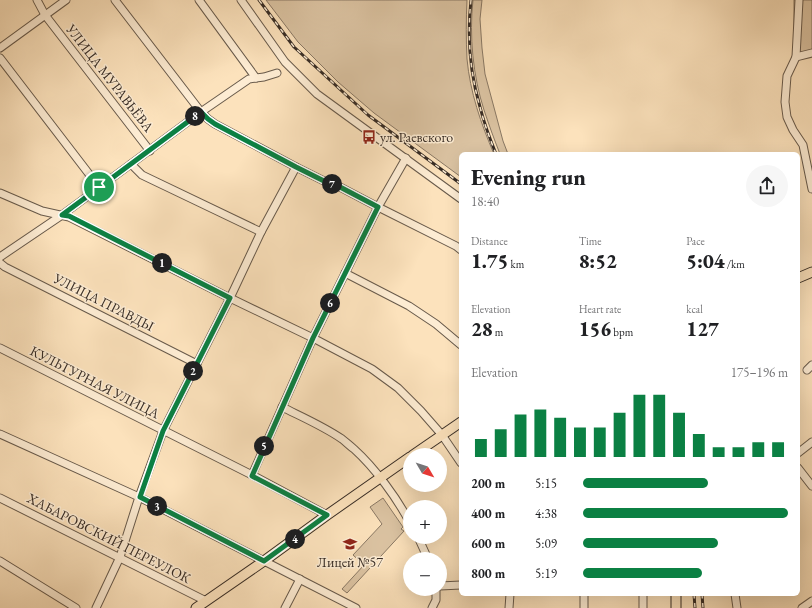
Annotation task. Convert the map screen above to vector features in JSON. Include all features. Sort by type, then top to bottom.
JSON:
[{"type":"main road","points":[[800,277],[812,272]]},
{"type":"main road","points":[[423,448],[459,423]]},
{"type":"main road","points":[[196,608],[403,462]]},
{"type":"main road","points":[[676,596],[676,608]]},
{"type":"street","name":"УЛИЦА МУРАВЬЁВА","points":[[37,0],[46,15],[150,150]]},
{"type":"street","points":[[0,48],[66,0]]},
{"type":"street","points":[[115,0],[201,112],[208,119],[296,167],[328,183],[340,187],[459,248]]},
{"type":"street","points":[[199,0],[256,78]]},
{"type":"street","points":[[241,0],[286,62],[310,88],[459,198]]},
{"type":"street","points":[[799,0],[796,57],[787,76],[785,102],[787,117],[793,130],[803,145],[812,189]]},
{"type":"street","points":[[796,57],[812,53]]},
{"type":"street","points":[[0,58],[99,187]]},
{"type":"street","points":[[0,257],[62,215],[248,79],[264,77],[277,73]]},
{"type":"street","points":[[252,476],[313,338],[378,207],[406,158]]},
{"type":"street","points":[[131,164],[142,175],[261,232]]},
{"type":"street","points":[[96,608],[120,557],[163,431],[230,298],[261,232],[296,167]]},
{"type":"street","points":[[0,193],[42,212],[69,216],[372,369],[398,388],[421,411],[442,435],[459,460]]},
{"type":"street","name":"УЛИЦА ПРАВДЫ","points":[[0,263],[5,267],[197,364]]},
{"type":"street","points":[[345,273],[409,306],[436,324],[459,343]]},
{"type":"street","name":"КУЛЬТУРНАЯ УЛИЦА","points":[[0,348],[327,515]]},
{"type":"street","points":[[282,407],[343,439],[363,458],[380,478],[403,510]]},
{"type":"street","points":[[0,434],[140,497],[356,608]]},
{"type":"street","points":[[800,451],[812,442]]},
{"type":"street","points":[[800,471],[812,486]]},
{"type":"street","name":"ХАБАРОВСКИЙ ПЕРЕУЛОК","points":[[0,498],[206,601]]},
{"type":"street","points":[[0,561],[76,608]]},
{"type":"street","points":[[285,608],[300,579]]},
{"type":"street","points":[[447,586],[459,585]]},
{"type":"street","points":[[432,608],[436,600],[436,596]]},
{"type":"street","points":[[509,608],[510,596]]},
{"type":"street","points":[[584,596],[584,608]]},
{"type":"street","points":[[643,596],[643,608]]},
{"type":"street","points":[[735,596],[737,608]]},
{"type":"street","points":[[802,608],[812,601]]},
{"type":"shaded area","points":[[266,0],[467,0],[466,44],[468,71],[477,108],[493,152],[459,152],[459,176],[374,113],[338,82],[298,42]]},
{"type":"shaded area","points":[[473,0],[482,0],[480,19],[485,74],[507,152],[499,152],[480,97],[473,56],[471,28]]},
{"type":"shaded area","points":[[794,0],[812,0],[812,50],[794,55]]},
{"type":"shaded area","points":[[383,498],[403,527],[401,529],[403,532],[347,593],[342,589],[364,565],[353,555],[382,524],[370,507]]},
{"type":"railway","points":[[259,0],[294,47],[368,115],[459,183]]},
{"type":"railway","points":[[471,0],[469,41],[474,81],[483,119],[495,152]]},
{"type":"railway","points":[[694,596],[695,608]]},
{"type":"railway","points":[[702,596],[703,608]]},
{"type":"place","name":"ул. Раевского","points":[[369,137]]},
{"type":"place","name":"Лицей №57","points":[[350,544]]},
{"type":"route","points":[[201,112],[215,124],[296,167],[328,183],[340,187],[378,207],[313,338],[252,476],[327,515],[264,561],[140,497],[163,431],[230,298],[69,216],[62,215],[99,187],[201,112]]}]
